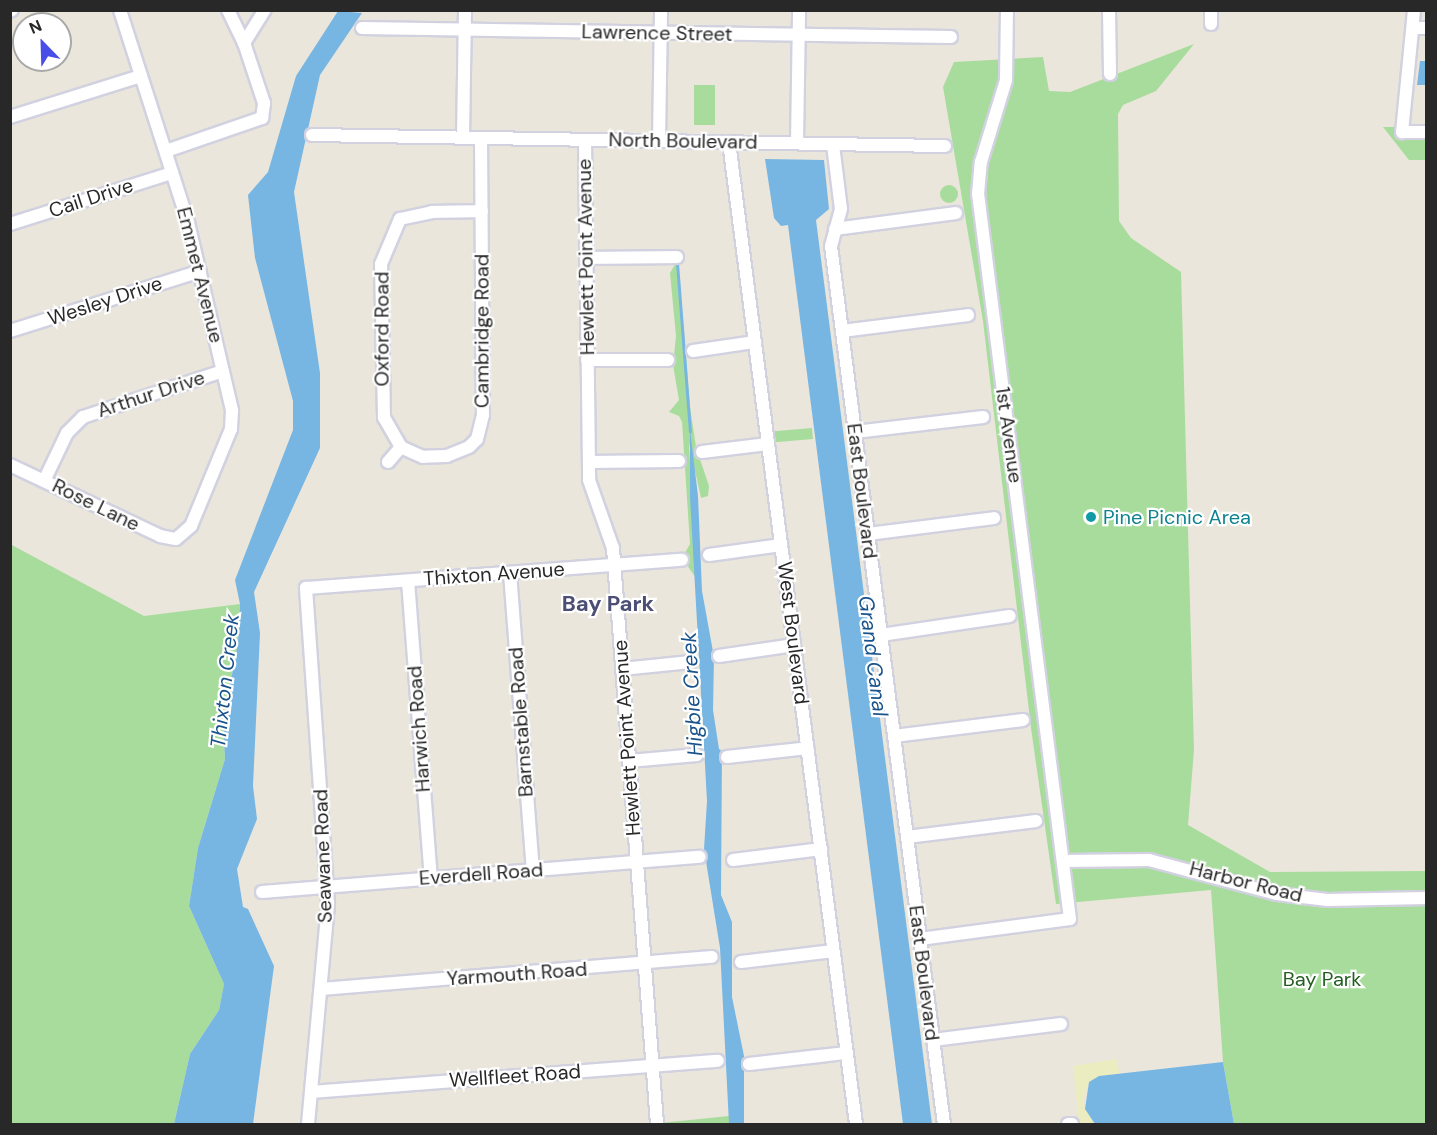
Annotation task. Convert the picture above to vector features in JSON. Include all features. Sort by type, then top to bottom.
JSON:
[{"type":"street","name":"Emmet Avenue","points":[[120,10],[166,152],[200,271],[232,410],[231,429],[191,526],[183,536]]},
{"type":"street","points":[[166,152],[262,118],[264,103],[244,43],[228,10]]},
{"type":"street","points":[[244,43],[265,10]]},
{"type":"street","points":[[463,138],[465,10]]},
{"type":"street","points":[[659,141],[662,10]]},
{"type":"street","points":[[797,143],[799,10]]},
{"type":"street","name":"1st Avenue","points":[[920,939],[1070,919],[1065,861],[978,194],[981,162],[1006,80],[1007,10]]},
{"type":"street","points":[[1109,10],[1110,74]]},
{"type":"street","points":[[1211,10],[1211,24]]},
{"type":"street","points":[[1414,10],[1420,28],[1402,132],[1426,132]]},
{"type":"street","name":"Lawrence Street","points":[[362,28],[951,37]]},
{"type":"street","points":[[10,117],[141,76]]},
{"type":"street","name":"North Boulevard","points":[[312,135],[945,146]]},
{"type":"street","name":"Cambridge Road","points":[[401,447],[423,457],[447,456],[469,447],[480,433],[484,399],[481,138]]},
{"type":"street","name":"Hewlett Point Avenue","points":[[585,140],[590,489],[610,534],[657,1125]]},
{"type":"street","name":"West Boulevard","points":[[729,142],[856,1125]]},
{"type":"street","name":"East Boulevard","points":[[833,145],[841,210],[831,246],[944,1125]]},
{"type":"street","name":"Cail Drive","points":[[10,224],[172,173]]},
{"type":"street","name":"Oxford Road","points":[[401,447],[387,429],[382,402],[380,272],[385,250],[400,219],[432,212],[482,211]]},
{"type":"street","points":[[835,230],[956,213]]},
{"type":"street","points":[[586,258],[677,257]]},
{"type":"street","name":"Wesley Drive","points":[[10,331],[200,271]]},
{"type":"street","points":[[842,331],[968,315]]},
{"type":"street","points":[[693,351],[755,342]]},
{"type":"street","points":[[587,360],[668,360]]},
{"type":"street","name":"Arthur Drive","points":[[44,480],[67,433],[83,417],[223,371]]},
{"type":"street","points":[[855,432],[983,417]]},
{"type":"street","points":[[702,452],[768,444]]},
{"type":"street","points":[[388,462],[401,447]]},
{"type":"street","points":[[589,462],[679,461]]},
{"type":"street","name":"Rose Lane","points":[[10,465],[160,536],[183,536]]},
{"type":"street","points":[[868,534],[994,518]]},
{"type":"street","points":[[709,555],[781,545]]},
{"type":"street","name":"Thixton Avenue","points":[[306,588],[682,560]]},
{"type":"street","name":"Barnstable Road","points":[[510,573],[533,870]]},
{"type":"street","name":"Harwich Road","points":[[408,581],[431,878]]},
{"type":"street","name":"Seawane Road","points":[[306,588],[327,885],[321,989],[308,1125]]},
{"type":"street","points":[[881,635],[1010,616]]},
{"type":"street","points":[[719,656],[794,645]]},
{"type":"street","points":[[622,669],[691,662]]},
{"type":"street","points":[[894,736],[1023,720]]},
{"type":"street","points":[[727,757],[808,748]]},
{"type":"street","points":[[629,761],[697,755]]},
{"type":"street","points":[[907,837],[1036,821]]},
{"type":"street","points":[[733,860],[820,849]]},
{"type":"street","name":"Everdell Road","points":[[262,892],[327,885],[700,857]]},
{"type":"street","name":"Harbor Road","points":[[1065,861],[1149,860],[1277,894],[1328,900],[1426,898]]},
{"type":"street","points":[[741,962],[833,951]]},
{"type":"street","name":"Yarmouth Road","points":[[321,989],[712,957]]},
{"type":"street","points":[[933,1040],[1060,1024]]},
{"type":"street","points":[[749,1065],[846,1053]]},
{"type":"street","name":"Wellfleet Road","points":[[311,1092],[718,1061]]},
{"type":"green space","name":"Bay Park","points":[[1194,44],[1156,91],[1123,105],[1118,114],[1119,221],[1131,238],[1181,272],[1194,750],[1188,825],[1270,872],[1426,871],[1426,1124],[1234,1124],[1223,1062],[1211,890],[1056,904],[1031,728],[983,321],[943,87],[954,62],[1043,57],[1049,91],[1070,92]]},
{"type":"green space","points":[[694,85],[715,85],[715,125],[694,125]]},
{"type":"green space","points":[[1383,127],[1426,127],[1426,160],[1409,160]]},
{"type":"green space","points":[[945,185],[953,185],[958,190],[956,201],[945,203],[940,198],[940,190]]},
{"type":"green space","points":[[678,259],[690,407],[696,447],[709,486],[708,496],[701,498],[689,443],[696,578],[682,558],[690,544],[682,422],[679,416],[669,412],[679,400],[673,365],[676,336],[670,273]]},
{"type":"green space","points":[[812,428],[813,439],[772,443],[771,432]]},
{"type":"green space","points":[[10,544],[144,616],[240,604],[238,643],[223,722],[225,759],[198,848],[189,906],[224,984],[219,1010],[190,1054],[174,1124],[11,1124]]},
{"type":"green space","points":[[729,1116],[729,1124],[660,1123]]},
{"type":"sand","points":[[1116,1059],[1120,1075],[1099,1076],[1089,1083],[1083,1098],[1085,1109],[1095,1124],[1079,1124],[1073,1066]]},
{"type":"water","points":[[338,11],[362,13],[320,75],[294,192],[320,373],[320,448],[254,592],[260,633],[253,786],[257,819],[237,869],[243,907],[248,909],[274,966],[253,1124],[174,1124],[190,1054],[219,1010],[224,984],[189,906],[198,848],[225,759],[223,722],[238,643],[240,604],[235,580],[293,430],[293,401],[255,258],[248,195],[268,172],[296,76]]},
{"type":"water","points":[[1420,61],[1426,61],[1426,85],[1417,85]]},
{"type":"water","points":[[765,159],[824,160],[829,209],[816,220],[932,1124],[903,1124],[788,225],[781,226],[774,218]]},
{"type":"water","points":[[690,429],[698,496],[702,591],[714,657],[713,710],[719,749],[722,751],[721,895],[732,922],[732,997],[744,1056],[744,1124],[729,1124],[720,948],[704,849],[707,801],[690,497]]},
{"type":"water","points":[[1223,1062],[1234,1124],[1095,1124],[1085,1109],[1089,1082],[1099,1076]]},
{"type":"waterway","name":"Higbie Creek","points":[[677,263],[690,431]]},
{"type":"place","name":"Pine Picnic Area","points":[[1091,517]]},
{"type":"district","name":"Bay Park","points":[[608,604]]},
{"type":"water label","name":"Grand Canal","points":[[873,656]]},
{"type":"water label","name":"Thixton Creek","points":[[225,681]]}]
